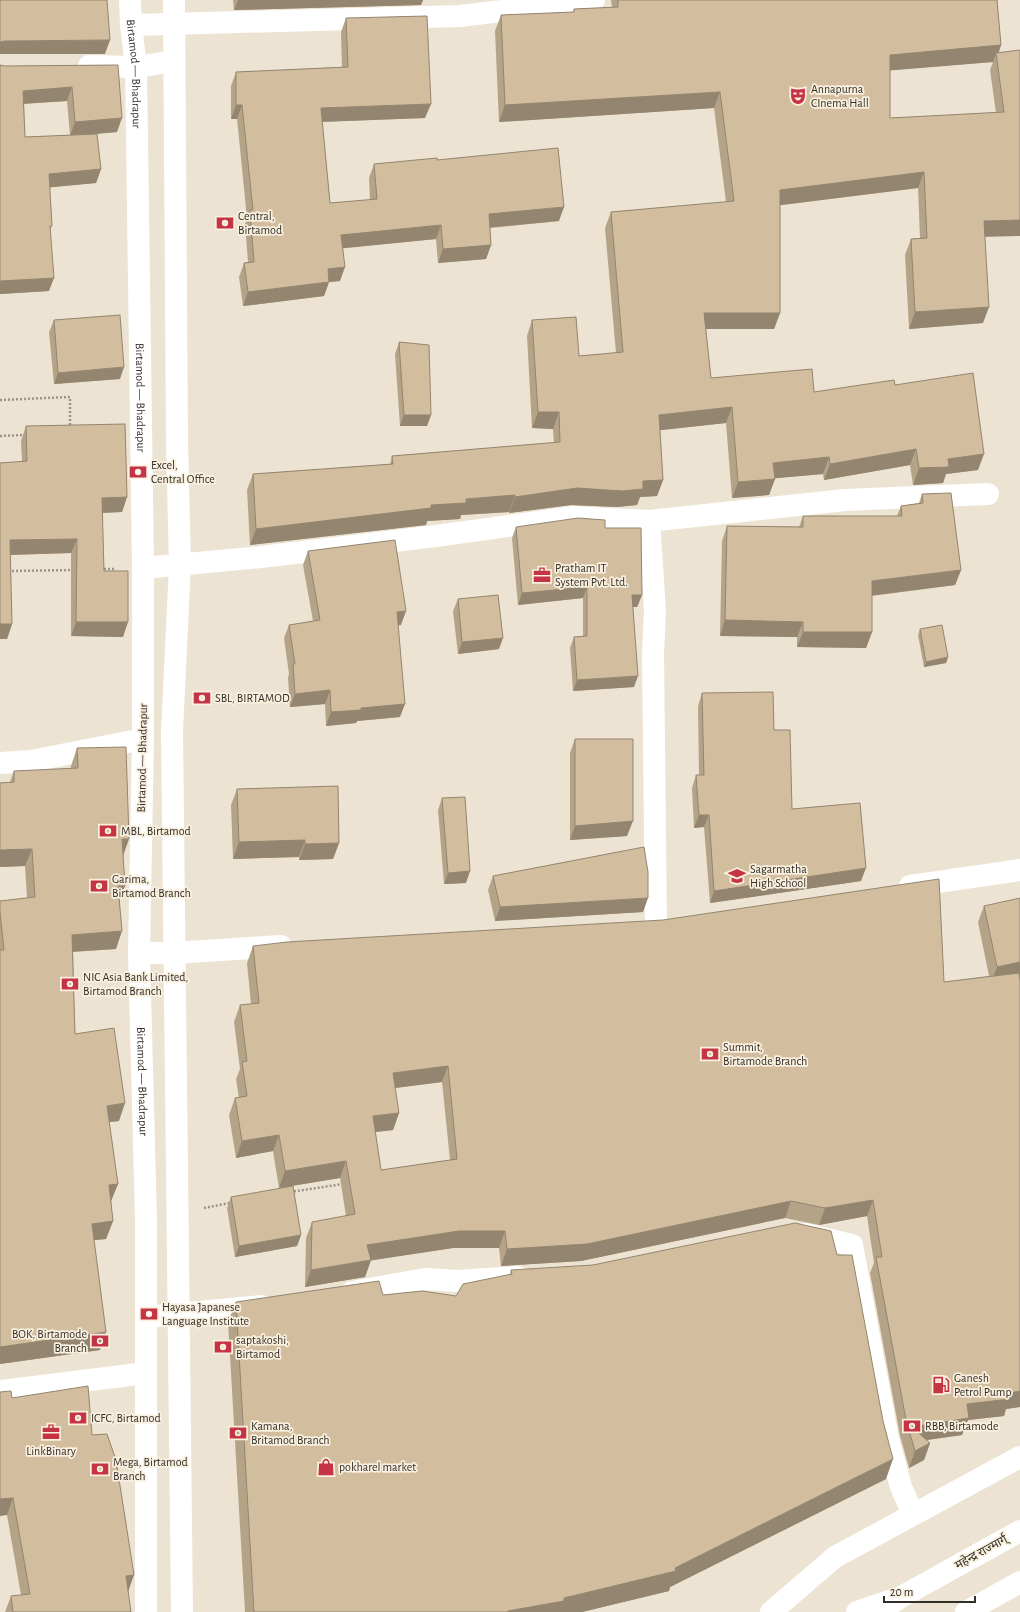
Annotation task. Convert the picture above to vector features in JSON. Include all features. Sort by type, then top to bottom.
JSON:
[{"type":"main road","name":"Birtamod — Bhadrapur","points":[[130,0],[131,25],[136,66],[143,568],[143,739],[139,953],[146,1221],[146,1612]]},
{"type":"main road","points":[[174,0],[176,442],[180,566],[172,731],[173,953],[180,1315],[182,1612]]},
{"type":"main road","points":[[131,25],[460,16],[594,0]]},
{"type":"main road","points":[[70,65],[136,66],[174,61]]},
{"type":"main road","points":[[143,568],[180,566],[436,536],[573,517],[650,521],[845,500],[988,494]]},
{"type":"main road","points":[[650,521],[655,611],[653,654],[656,924]]},
{"type":"main road","points":[[0,763],[31,761],[143,739]]},
{"type":"main road","points":[[888,890],[1020,870]]},
{"type":"main road","points":[[632,926],[679,921]]},
{"type":"main road","points":[[139,953],[173,953],[300,945]]},
{"type":"main road","points":[[788,1230],[852,1245],[888,1439],[901,1487],[913,1514]]},
{"type":"main road","points":[[334,1295],[425,1279],[457,1281],[536,1276]]},
{"type":"main road","points":[[146,1317],[180,1315],[282,1303]]},
{"type":"main road","points":[[0,1391],[146,1373]]},
{"type":"main road","points":[[771,1612],[835,1557],[1020,1458]]},
{"type":"main road","name":"महेन्द्र राज्मार्ग्","points":[[879,1612],[901,1597],[1020,1531]]},
{"type":"main road","points":[[966,1612],[1020,1582]]},
{"type":"main road","name":"महेन्द्र राज्मार्ग्","points":[[857,1612],[901,1597]]},
{"type":"path","points":[[0,400],[70,398],[70,433]]},
{"type":"path","points":[[0,436],[31,435]]},
{"type":"path","points":[[95,569],[143,568]]},
{"type":"path","points":[[0,572],[79,570]]},
{"type":"path","points":[[282,1193],[344,1184]]},
{"type":"path","points":[[178,1214],[235,1202]]},
{"type":"building","points":[[0,0],[107,0],[110,40],[0,42]]},
{"type":"building","points":[[618,0],[997,0],[1001,45],[890,55],[890,118],[1004,112],[996,53],[1020,50],[1020,220],[984,221],[989,307],[915,312],[911,239],[927,238],[924,172],[780,190],[780,313],[704,313],[711,378],[812,369],[814,392],[894,380],[895,385],[973,373],[984,454],[948,459],[949,467],[919,468],[916,449],[830,464],[829,457],[773,463],[775,479],[738,482],[732,407],[659,415],[663,480],[643,481],[643,489],[622,491],[577,488],[515,497],[515,495],[466,499],[466,503],[431,505],[431,508],[256,529],[253,474],[393,464],[392,456],[560,442],[559,412],[538,412],[532,320],[576,317],[579,356],[623,352],[611,212],[734,201],[720,92],[505,105],[501,15],[574,12],[574,9],[618,7]]},
{"type":"building","points":[[427,16],[431,104],[321,108],[330,203],[377,199],[374,164],[437,158],[437,160],[558,148],[564,207],[489,214],[491,245],[443,249],[441,225],[341,235],[345,267],[328,269],[329,282],[248,292],[244,263],[254,262],[250,210],[253,210],[242,105],[236,105],[236,72],[348,67],[346,18]]},
{"type":"building","points":[[0,65],[118,65],[122,118],[75,122],[72,87],[23,91],[25,137],[97,134],[101,169],[49,174],[52,226],[50,226],[54,278],[0,281]]},
{"type":"building","points":[[120,315],[124,367],[58,373],[54,320]]},
{"type":"building","points":[[399,342],[429,345],[431,415],[404,415]]},
{"type":"building","points":[[125,424],[127,497],[102,498],[104,571],[128,571],[128,622],[76,622],[77,539],[10,540],[12,624],[0,624],[0,463],[27,461],[26,426]]},
{"type":"building","points":[[951,493],[961,570],[872,581],[872,632],[803,632],[803,622],[725,620],[727,526],[803,527],[803,516],[902,516],[901,506],[923,503],[922,494]]},
{"type":"building","points":[[578,518],[605,520],[605,528],[641,528],[642,595],[632,595],[638,676],[577,680],[574,637],[587,636],[587,587],[522,593],[516,527]]},
{"type":"building","points":[[395,540],[406,611],[397,612],[405,704],[361,708],[361,710],[331,712],[330,690],[295,694],[293,664],[295,664],[289,625],[320,620],[308,551]]},
{"type":"building","points":[[498,595],[503,638],[462,642],[458,599]]},
{"type":"building","points":[[942,625],[948,657],[926,662],[920,629]]},
{"type":"building","points":[[773,692],[774,730],[790,730],[792,809],[860,803],[866,868],[714,891],[709,815],[699,815],[696,775],[704,775],[702,693]]},
{"type":"building","points":[[575,739],[633,739],[633,821],[575,826]]},
{"type":"building","points":[[126,747],[129,839],[122,839],[125,886],[118,886],[122,931],[72,935],[75,1034],[114,1028],[125,1103],[107,1106],[118,1184],[109,1185],[113,1221],[92,1224],[106,1332],[0,1347],[0,950],[4,950],[0,901],[35,897],[32,849],[0,850],[0,783],[14,782],[14,771],[78,768],[77,748]]},
{"type":"building","points":[[338,786],[339,843],[305,844],[305,840],[239,842],[237,789]]},
{"type":"building","points":[[465,797],[470,871],[448,873],[442,798]]},
{"type":"building","points":[[644,847],[648,872],[648,898],[500,907],[493,876]]},
{"type":"building","points":[[939,879],[944,982],[1019,973],[1020,1391],[1009,1393],[1010,1399],[967,1404],[969,1418],[912,1427],[930,1443],[915,1451],[906,1420],[876,1257],[882,1257],[873,1200],[825,1208],[791,1201],[587,1244],[507,1249],[505,1231],[459,1231],[367,1245],[371,1260],[311,1270],[312,1222],[355,1214],[346,1161],[285,1171],[279,1135],[242,1141],[235,1098],[247,1096],[242,1062],[247,1061],[240,1005],[259,1003],[253,946],[287,942],[663,920]],"holes":[[[448,1066],[457,1159],[381,1170],[373,1116],[399,1113],[393,1073]]]},
{"type":"building","points":[[1020,898],[1020,962],[997,967],[984,906]]},
{"type":"building","points":[[293,1186],[301,1235],[239,1246],[231,1197]]},
{"type":"building","points":[[795,1223],[831,1231],[837,1255],[852,1255],[883,1421],[893,1459],[675,1568],[676,1571],[564,1598],[564,1601],[508,1612],[254,1612],[236,1302],[379,1281],[383,1295],[422,1291],[456,1296],[463,1284],[512,1274],[511,1270],[593,1265]]},
{"type":"building","points":[[88,1386],[92,1435],[107,1434],[116,1460],[134,1575],[126,1576],[131,1612],[13,1612],[11,1596],[30,1594],[13,1498],[0,1499],[0,1392],[11,1391],[12,1398]]},
{"type":"place","name":"Annapurna CInema Hall","points":[[798,96]]},
{"type":"place","name":"Central, Birtamod","points":[[225,223]]},
{"type":"place","name":"Excel, Central Office","points":[[138,472]]},
{"type":"place","name":"Pratham IT System Pvt. Ltd.","points":[[542,575]]},
{"type":"place","name":"SBL, BIRTAMOD","points":[[202,698]]},
{"type":"place","name":"MBL, Birtamod","points":[[108,831]]},
{"type":"place","name":"Sagarmatha High School","points":[[737,876]]},
{"type":"place","name":"Garima, Birtamod Branch","points":[[99,886]]},
{"type":"place","name":"NIC Asia Bank Limited, Birtamod Branch","points":[[70,984]]},
{"type":"place","name":"Summit, Birtamode Branch","points":[[710,1054]]},
{"type":"place","name":"Hayasa Japanese Language Institute","points":[[149,1314]]},
{"type":"place","name":"BOK, Birtamode Branch","points":[[100,1341]]},
{"type":"place","name":"saptakoshi, Birtamod","points":[[223,1347]]},
{"type":"place","name":"Ganesh Petrol Pump","points":[[941,1385]]},
{"type":"place","name":"ICFC, Birtamod","points":[[78,1418]]},
{"type":"place","name":"RBB, Birtamode","points":[[912,1426]]},
{"type":"place","name":"LinkBinary","points":[[51,1432]]},
{"type":"place","name":"Kamana, Britamod Branch","points":[[238,1433]]},
{"type":"place","name":"pokharel market","points":[[326,1467]]},
{"type":"place","name":"Mega, Birtamod Branch","points":[[100,1469]]}]
